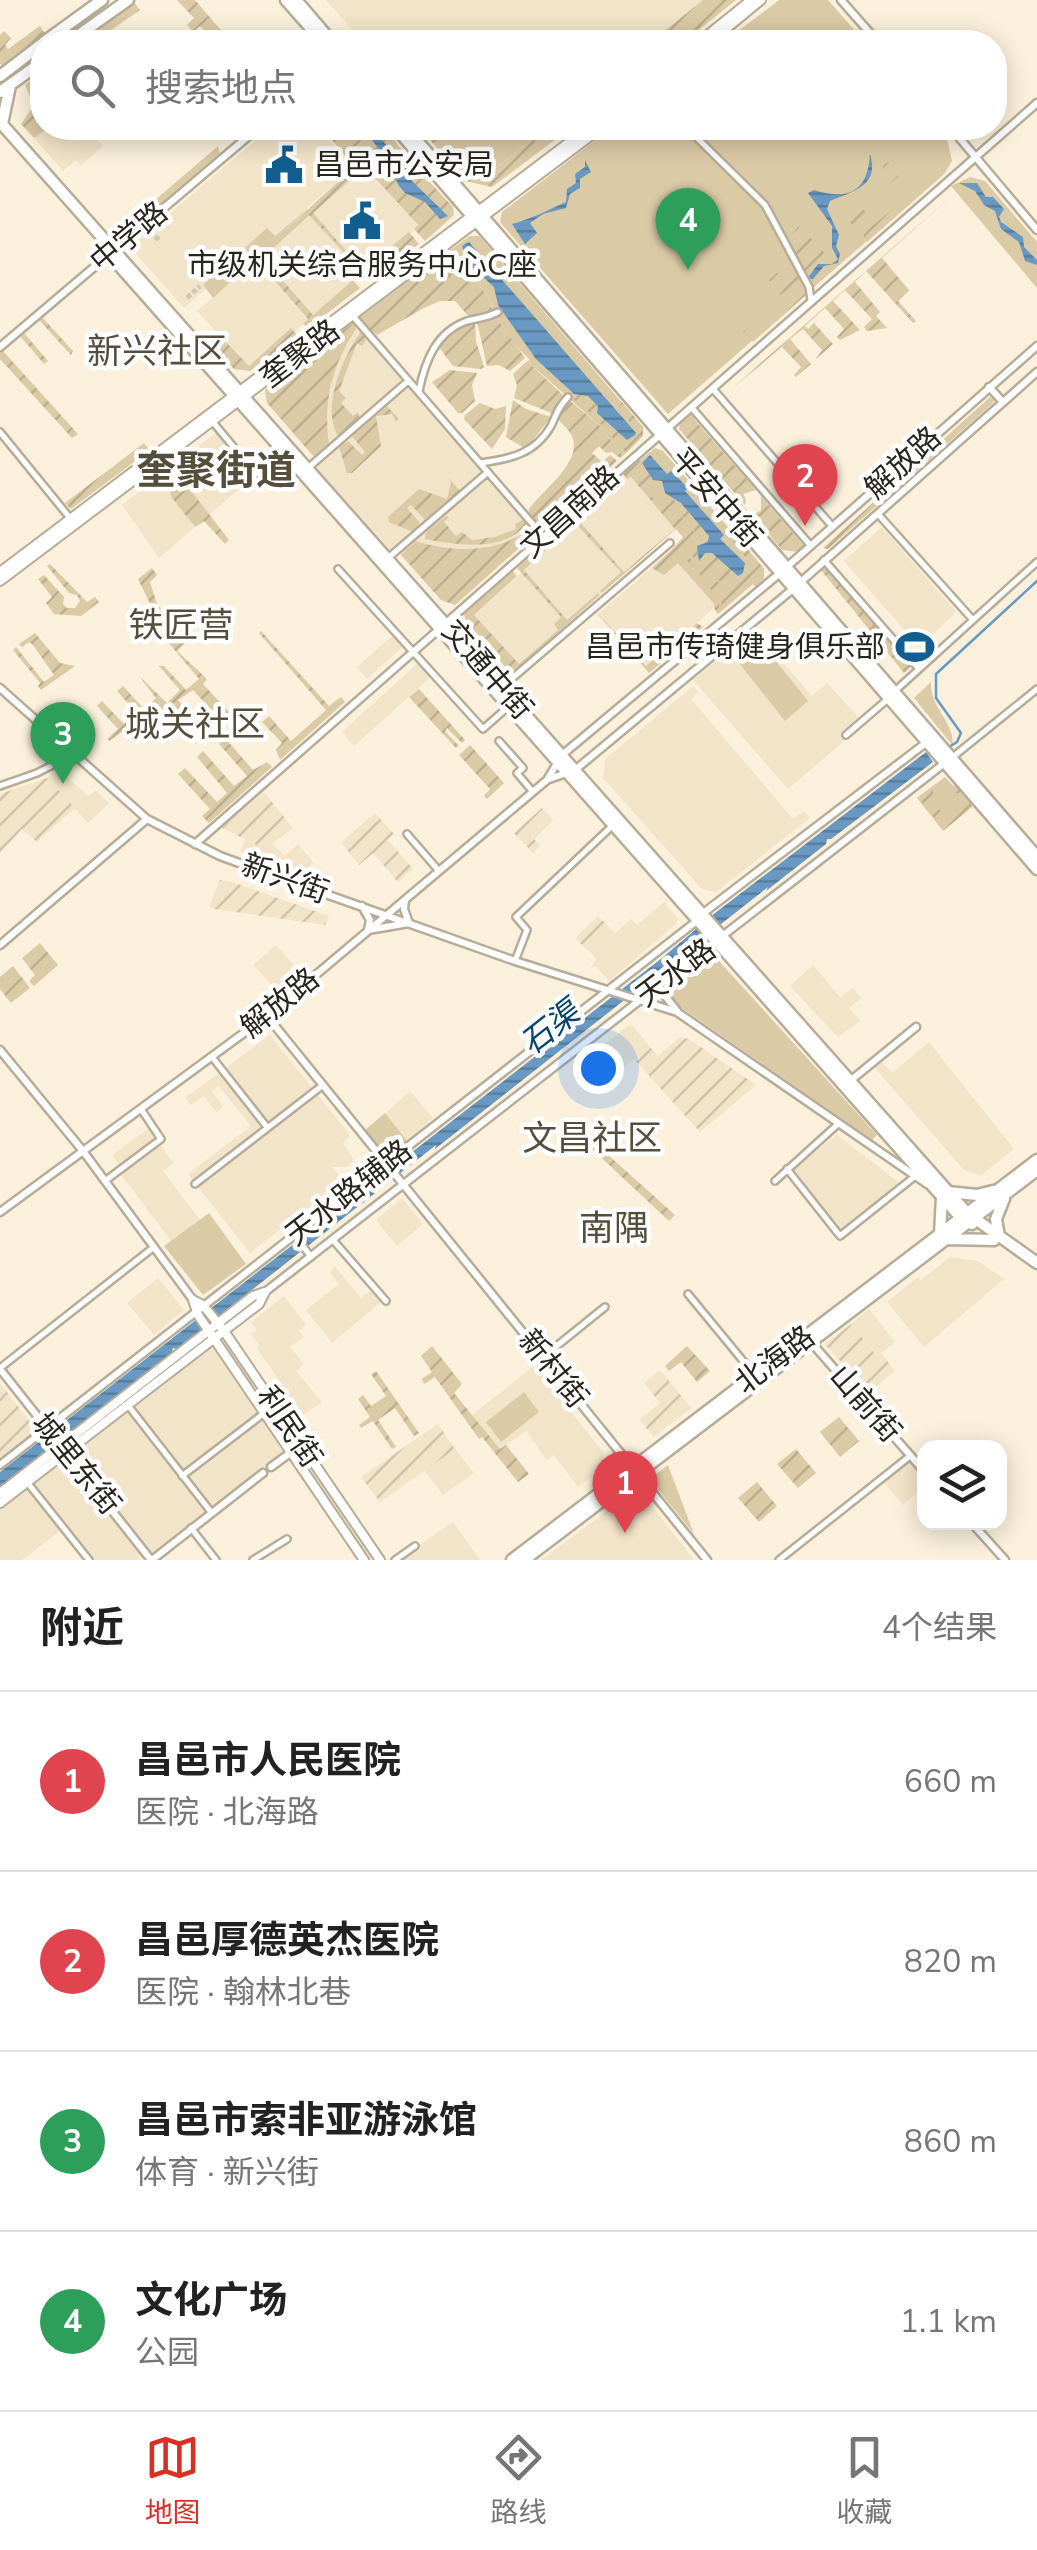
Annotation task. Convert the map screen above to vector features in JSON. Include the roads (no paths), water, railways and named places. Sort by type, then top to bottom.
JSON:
[{"type":"main road","points":[[61,30],[102,0]]},
{"type":"main road","points":[[86,30],[128,0]]},
{"type":"main road","points":[[286,0],[312,30]]},
{"type":"main road","points":[[296,0],[322,30]]},
{"type":"main road","points":[[714,30],[750,0]]},
{"type":"main road","points":[[725,30],[761,0]]},
{"type":"main road","points":[[1,75],[30,53]]},
{"type":"main road","points":[[0,92],[30,71]]},
{"type":"main road","points":[[0,128],[11,84]]},
{"type":"main road","name":"交通中街","points":[[0,128],[308,468],[388,558],[509,706],[560,758]]},
{"type":"main road","name":"平安中街","points":[[407,140],[931,743],[1037,857]]},
{"type":"main road","name":"平安中街","points":[[416,140],[477,216]]},
{"type":"main road","name":"奎聚路","points":[[0,572],[212,421],[239,395],[352,315],[573,140]]},
{"type":"main road","name":"奎聚路","points":[[0,580],[239,395],[584,140]]},
{"type":"main road","name":"交通中街","points":[[239,395],[282,450],[502,687],[942,1193],[996,1238]]},
{"type":"main road","name":"平安中街","points":[[946,758],[1037,869]]},
{"type":"main road","name":"交通中街","points":[[572,772],[614,825],[702,919]]},
{"type":"main road","name":"交通中街","points":[[717,936],[850,1080],[942,1193]]},
{"type":"main road","name":"北海路","points":[[512,1560],[636,1471],[968,1218],[1037,1160]]},
{"type":"main road","name":"北海路","points":[[1004,1190],[1037,1170]]},
{"type":"main road","points":[[996,1238],[1004,1190],[977,1195],[942,1193],[943,1237],[996,1238],[1037,1263]]},
{"type":"main road","points":[[996,1238],[1037,1271]]},
{"type":"main road","name":"天水路","points":[[0,1494],[254,1296],[265,1292]]},
{"type":"main road","name":"利民街","points":[[192,1300],[380,1560]]},
{"type":"main road","name":"利民街","points":[[214,1328],[264,1413],[364,1560]]},
{"type":"main road","name":"天水路","points":[[0,1503],[62,1447],[128,1404],[214,1328]]},
{"type":"main road","name":"北海路","points":[[524,1560],[755,1376],[808,1339]]},
{"type":"street","points":[[842,0],[868,30]]},
{"type":"street","name":"文昌南路","points":[[1007,129],[1037,103]]},
{"type":"street","name":"中学路","points":[[0,347],[112,252],[148,228],[245,140]]},
{"type":"street","points":[[699,140],[765,205],[809,287],[811,300]]},
{"type":"street","points":[[961,140],[1037,230]]},
{"type":"street","name":"文昌南路","points":[[195,844],[994,140]]},
{"type":"street","points":[[419,392],[428,358],[444,334],[469,320],[498,312]]},
{"type":"street","points":[[352,315],[543,536]]},
{"type":"street","name":"解放路","points":[[548,780],[560,758],[811,546],[1037,346]]},
{"type":"street","name":"解放路","points":[[0,1212],[267,1016],[548,780],[572,772],[796,585],[1037,372]]},
{"type":"street","points":[[308,468],[408,380]]},
{"type":"street","points":[[712,386],[832,526]]},
{"type":"street","points":[[990,387],[1004,402]]},
{"type":"street","points":[[480,463],[510,459],[530,449],[542,438],[568,397]]},
{"type":"street","points":[[690,406],[811,546]]},
{"type":"street","points":[[212,421],[256,474],[282,450]]},
{"type":"street","points":[[0,432],[73,521]]},
{"type":"street","points":[[388,558],[488,472]]},
{"type":"street","points":[[877,513],[973,620]]},
{"type":"street","points":[[502,687],[670,543]]},
{"type":"street","points":[[824,560],[919,669]]},
{"type":"street","points":[[846,734],[1037,562]]},
{"type":"street","points":[[338,570],[483,729],[509,706]]},
{"type":"street","name":"新兴街","points":[[0,688],[147,819],[195,844],[515,961],[635,999]]},
{"type":"street","name":"天水路","points":[[265,1292],[635,999],[667,980],[717,936],[1037,689]]},
{"type":"street","points":[[499,741],[523,768],[517,773],[533,792]]},
{"type":"street","name":"天水路辅路","points":[[0,1465],[931,743]]},
{"type":"street","points":[[0,786],[37,774],[72,755]]},
{"type":"street","points":[[0,945],[147,819]]},
{"type":"street","points":[[515,961],[527,930],[516,917],[614,825]]},
{"type":"street","points":[[407,834],[439,871]]},
{"type":"street","points":[[404,900],[408,923],[368,930],[370,920],[364,906],[404,900]]},
{"type":"street","points":[[667,980],[666,998],[678,1012],[942,1193]]},
{"type":"street","points":[[590,985],[594,1001]]},
{"type":"street","points":[[635,999],[678,1012]]},
{"type":"street","points":[[267,1016],[387,1166]]},
{"type":"street","points":[[850,1080],[916,1027]]},
{"type":"street","name":"利民街","points":[[0,1050],[83,1152],[192,1300]]},
{"type":"street","points":[[212,1057],[268,1127]]},
{"type":"street","points":[[195,1184],[323,1084]]},
{"type":"street","points":[[105,1181],[162,1139],[141,1109]]},
{"type":"street","points":[[774,1181],[838,1124]]},
{"type":"street","name":"新村街","points":[[387,1166],[707,1560]]},
{"type":"street","points":[[788,1169],[840,1236],[914,1177]]},
{"type":"street","points":[[297,1238],[309,1254]]},
{"type":"street","points":[[333,1240],[386,1301]]},
{"type":"street","points":[[0,1368],[154,1247]]},
{"type":"street","points":[[688,1294],[755,1376]]},
{"type":"street","points":[[543,1357],[605,1307]]},
{"type":"street","name":"山前街","points":[[808,1339],[917,1464]]},
{"type":"street","name":"城里东街","points":[[0,1368],[152,1560]]},
{"type":"street","points":[[128,1404],[211,1512]]},
{"type":"street","points":[[182,1476],[264,1413]]},
{"type":"street","points":[[271,1467],[290,1452]]},
{"type":"street","points":[[779,1560],[910,1456]]},
{"type":"street","points":[[152,1560],[263,1473]]},
{"type":"street","points":[[27,1482],[89,1560]]},
{"type":"street","points":[[191,1528],[216,1560]]},
{"type":"street","points":[[978,1530],[1005,1560]]},
{"type":"street","points":[[253,1560],[287,1538]]},
{"type":"street","points":[[395,1560],[414,1546]]},
{"type":"water","points":[[372,140],[382,140],[412,176],[410,179],[448,216],[440,219],[425,202],[405,193]]},
{"type":"water","points":[[870,154],[871,173],[855,190],[866,176]]},
{"type":"water","points":[[585,160],[591,172],[580,179],[580,188],[570,194],[566,208],[543,214],[530,223],[537,233],[525,244],[512,224],[566,202],[567,189],[576,183],[575,174],[585,167]]},
{"type":"water","points":[[959,183],[977,183],[986,197],[993,197],[1004,209],[999,217],[1001,222],[1023,237],[1024,247],[1037,265],[1025,261],[1019,242],[1001,229],[995,211],[984,205],[975,191]]},
{"type":"water","points":[[814,190],[838,194],[855,190],[830,201],[827,209],[839,235],[838,263],[824,266],[813,279],[807,279],[818,264],[832,264],[838,259],[832,248],[832,226],[808,193]]},
{"type":"water","points":[[469,242],[635,435],[627,440],[597,413],[598,406],[588,396],[574,394],[536,359],[498,305],[494,287],[468,263],[462,246]]},
{"type":"water","points":[[650,455],[667,474],[671,471],[688,488],[685,491],[724,535],[720,539],[745,563],[743,573],[738,576],[712,553],[705,553],[699,561],[697,546],[708,542],[709,536],[681,503],[665,493],[662,481],[653,480],[642,463]]},
{"type":"water","points":[[926,752],[933,762],[827,839],[826,844],[177,1349],[173,1348],[172,1353],[0,1487],[0,1472]]},
{"type":"waterway","name":"石渠","points":[[949,747],[961,733],[936,698],[936,674],[1037,581]]},
{"type":"tunnel","points":[[150,231],[159,240]]},
{"type":"tunnel","points":[[187,298],[200,286]]},
{"type":"place","name":"昌邑市公安局","points":[[284,165]]},
{"type":"place","name":"市级机关综合服务中心C座","points":[[362,221]]},
{"type":"place","name":"文化广场","points":[[688,270]]},
{"type":"place","name":"昌邑厚德英杰医院","points":[[805,526]]},
{"type":"place","name":"昌邑市传琦健身俱乐部","points":[[915,647]]},
{"type":"place","name":"昌邑市索非亚游泳馆","points":[[63,784]]},
{"type":"place","name":"昌邑市人民医院","points":[[625,1533]]},
{"type":"district","name":"新兴社区","points":[[157,351]]},
{"type":"district","name":"奎聚街道","points":[[216,471]]},
{"type":"district","name":"铁匠营","points":[[181,625]]},
{"type":"district","name":"城关社区","points":[[195,724]]},
{"type":"district","name":"文昌社区","points":[[592,1138]]},
{"type":"district","name":"南隅","points":[[614,1228]]}]
